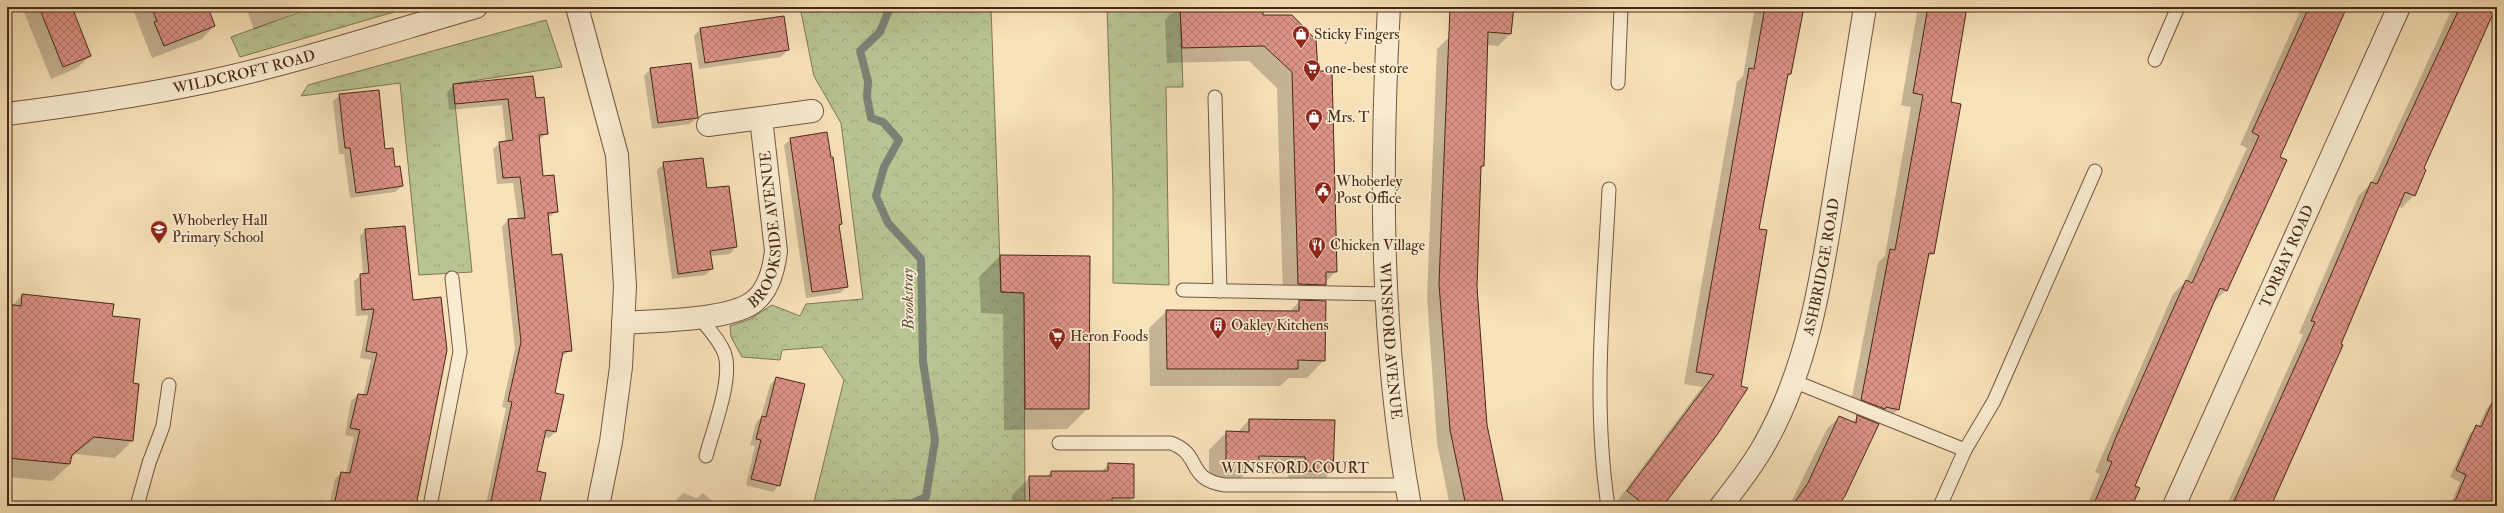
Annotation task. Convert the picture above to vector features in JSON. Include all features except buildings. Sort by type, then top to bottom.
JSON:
[{"type":"street","name":"WILDCROFT ROAD","points":[[7,114],[82,104],[195,85],[249,72],[476,7]]},
{"type":"street","points":[[577,7],[617,155],[625,286],[621,367],[611,442],[598,506]]},
{"type":"street","name":"WINSFORD AVENUE","points":[[1389,7],[1384,136],[1387,294],[1395,403],[1410,506]]},
{"type":"street","name":"ASHBRIDGE ROAD","points":[[1721,506],[1763,447],[1794,381],[1813,320],[1824,263],[1865,7]]},
{"type":"street","name":"TORBAY ROAD","points":[[2174,506],[2399,7]]},
{"type":"street","points":[[708,125],[812,111]]},
{"type":"street","name":"BROOKSIDE AVENUE","points":[[624,323],[699,317],[742,308],[754,302],[774,269],[776,251],[761,118]]},
{"type":"lane","points":[[1618,83],[1620,7]]},
{"type":"lane","points":[[2156,60],[2178,7]]},
{"type":"lane","points":[[1215,97],[1220,291]]},
{"type":"lane","points":[[1940,506],[1965,450],[1994,401],[2095,171]]},
{"type":"lane","points":[[1608,506],[1602,466],[1599,355],[1609,188]]},
{"type":"lane","points":[[430,506],[460,352],[452,278]]},
{"type":"lane","points":[[1183,290],[1387,294]]},
{"type":"lane","points":[[699,317],[713,333],[724,352],[728,374],[706,456]]},
{"type":"lane","points":[[1794,381],[1965,450]]},
{"type":"lane","points":[[137,506],[149,463],[163,426],[169,385]]},
{"type":"lane","name":"WINSFORD COURT","points":[[1059,444],[1171,444],[1183,448],[1191,456],[1195,470],[1204,479],[1214,484],[1225,486],[1406,485]]},
{"type":"green space","points":[[314,7],[411,7],[240,57],[231,37]]},
{"type":"green space","points":[[800,7],[991,7],[1001,292],[1024,293],[1025,506],[813,506],[844,380],[822,347],[782,350],[780,360],[742,357],[731,337],[730,326],[750,319],[772,305],[800,316],[806,304],[863,299],[841,123],[814,76]]},
{"type":"green space","points":[[1107,7],[1180,7],[1183,87],[1166,87],[1169,285],[1113,283],[1113,191]]},
{"type":"green space","points":[[546,20],[562,67],[453,84],[472,272],[419,275],[400,83],[301,96],[308,85]]},
{"type":"waterway","name":"Brookstray","points":[[884,506],[888,504],[913,503],[926,497],[935,440],[923,362],[921,259],[888,223],[876,196],[884,167],[899,140],[883,122],[871,118],[867,97],[868,81],[860,51],[880,32],[890,7]]},
{"type":"place","name":"Sticky Fingers","points":[[1301,49]]},
{"type":"place","name":"one-best store","points":[[1312,83]]},
{"type":"place","name":"Mrs. T","points":[[1314,132]]},
{"type":"place","name":"Whoberley Post Office","points":[[1323,205]]},
{"type":"place","name":"Whoberley Hall Primary School","points":[[159,244]]},
{"type":"place","name":"Chicken Village","points":[[1317,260]]},
{"type":"place","name":"Oakley Kitchens","points":[[1218,340]]},
{"type":"place","name":"Heron Foods","points":[[1057,351]]}]
